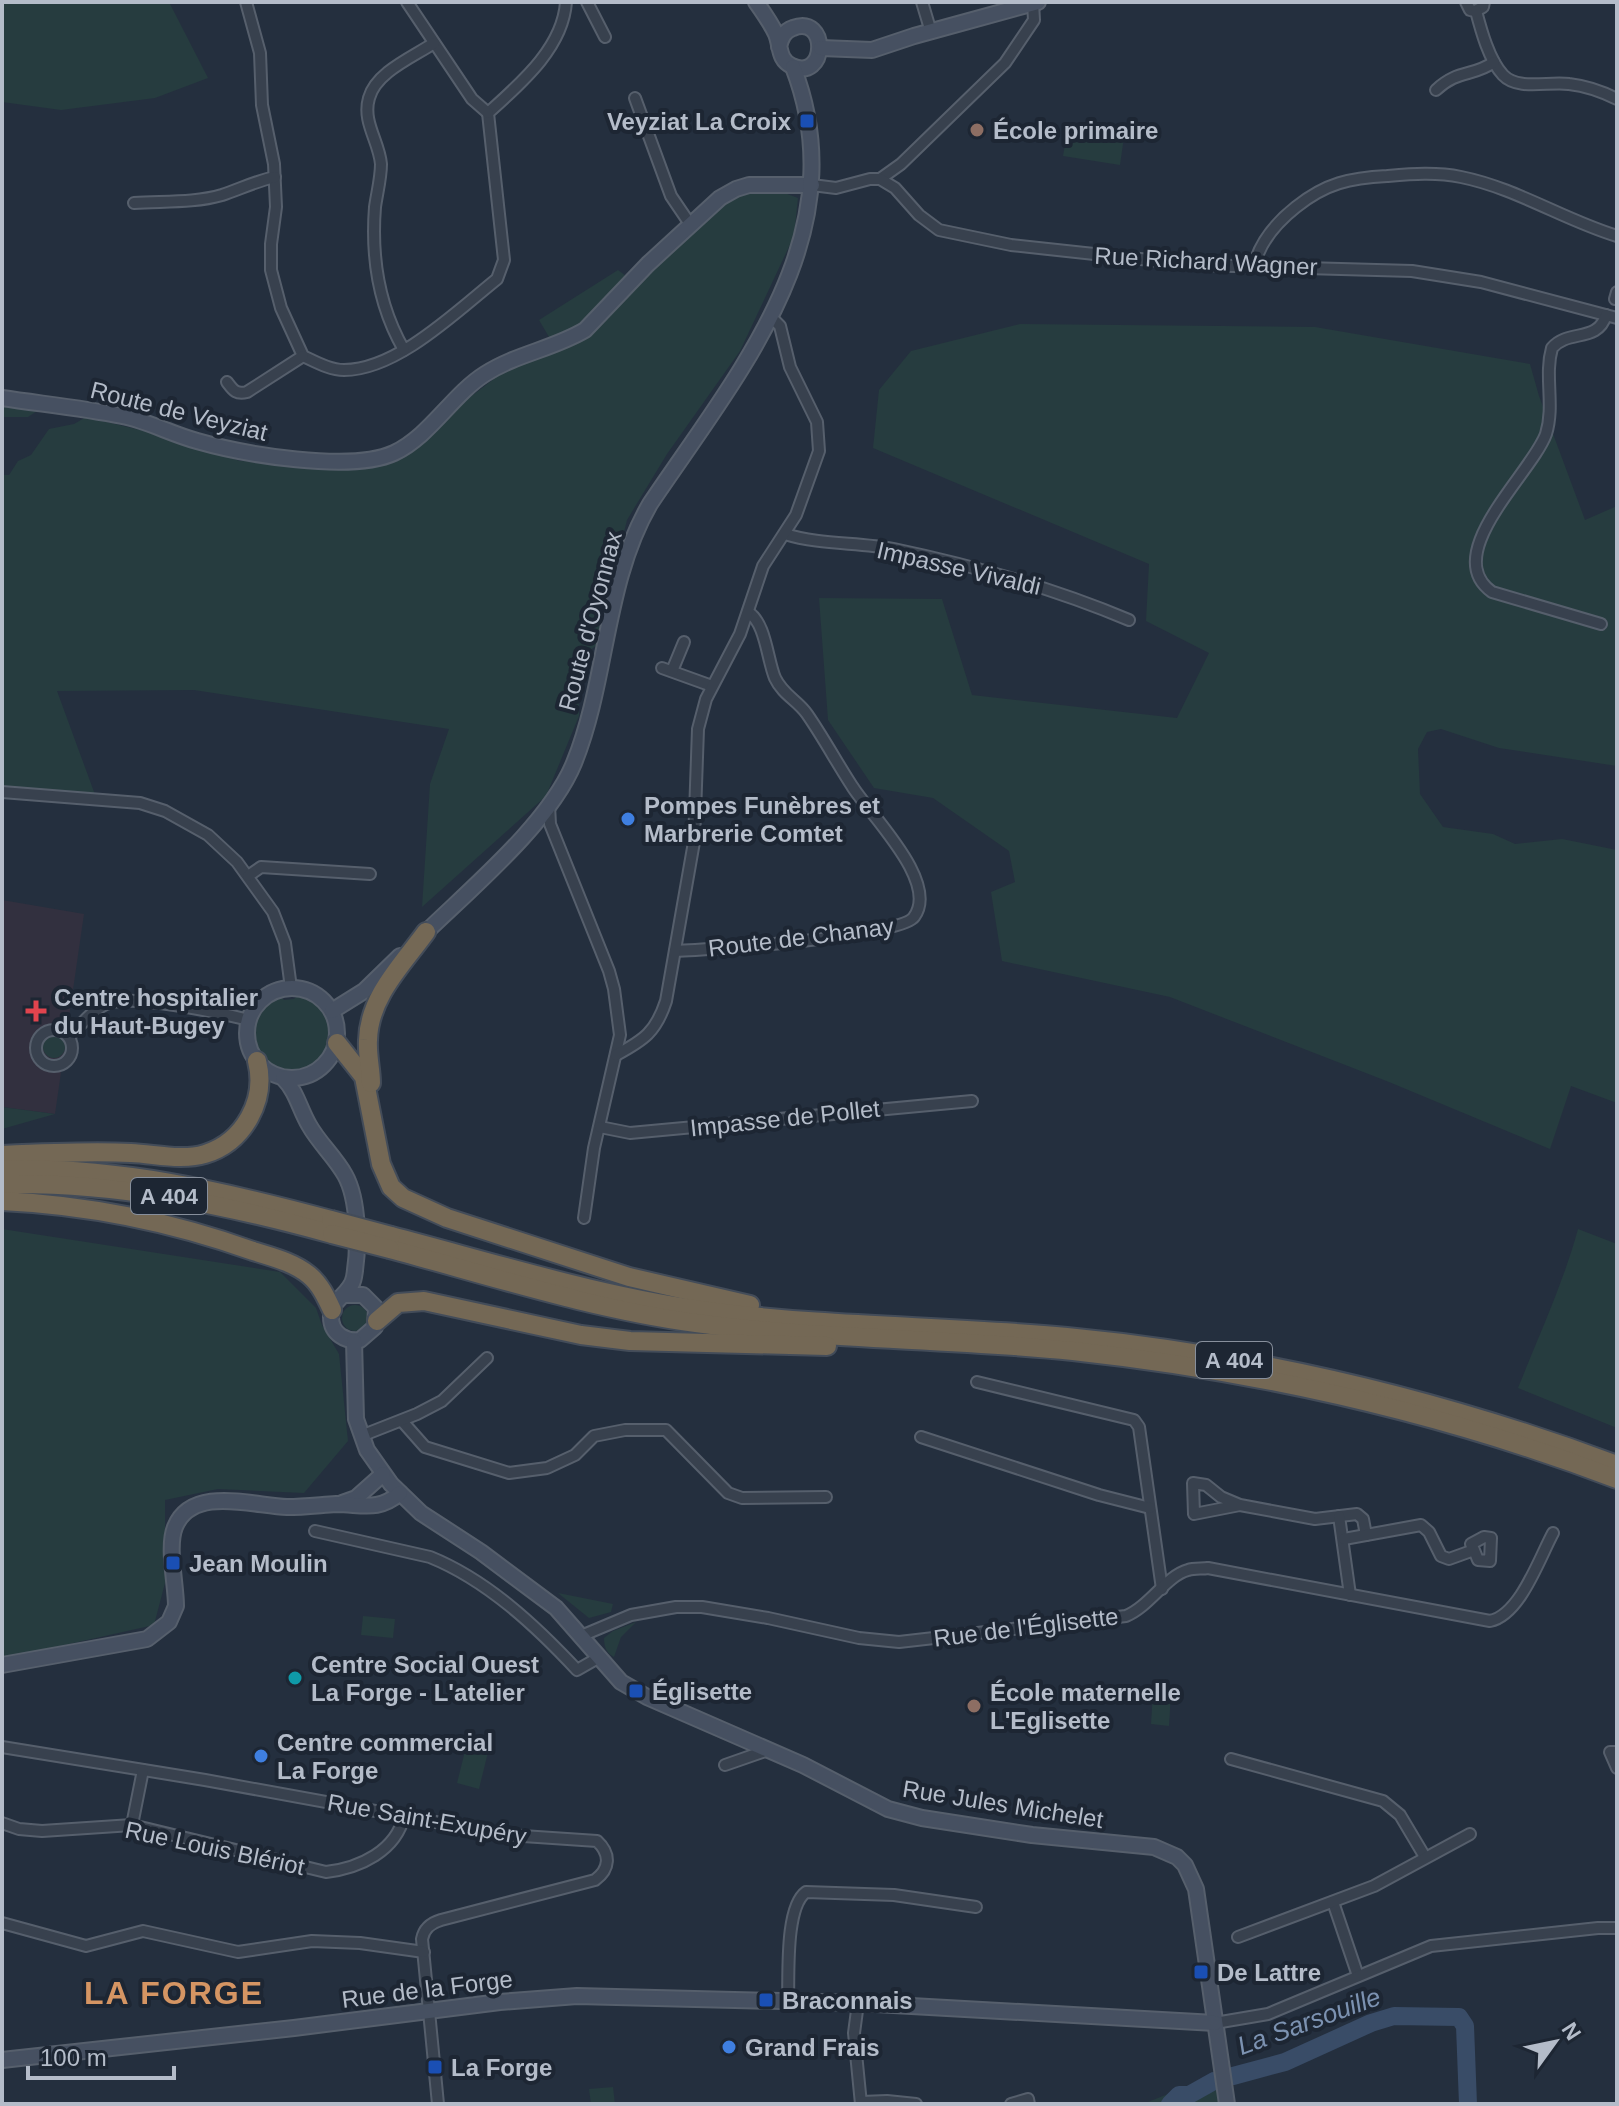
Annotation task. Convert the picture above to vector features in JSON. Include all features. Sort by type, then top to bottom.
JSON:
[{"type":"highway","points":[[372,1118],[368,1040],[371,1015],[386,986],[426,932]]},
{"type":"highway","points":[[337,1043],[363,1074],[377,1151],[387,1181],[403,1198],[430,1212],[629,1277],[698,1295],[839,1322]]},
{"type":"highway","points":[[2,1155],[96,1152],[204,1154],[231,1140],[250,1118],[259,1090],[257,1061]]},
{"type":"highway","name":"A 404","points":[[2,1170],[66,1171],[160,1180],[233,1194],[331,1227]]},
{"type":"highway","name":"A 404","points":[[2,1184],[81,1185],[157,1194],[331,1227],[663,1304],[748,1316],[1069,1337],[1230,1359],[1311,1375],[1443,1408],[1617,1465]]},
{"type":"highway","points":[[2,1201],[123,1215],[229,1242],[302,1270],[319,1285],[332,1310]]},
{"type":"highway","name":"A 404","points":[[390,1242],[602,1305],[695,1323],[781,1332],[1016,1346],[1149,1361],[1311,1389],[1478,1432],[1617,1479]]},
{"type":"highway","points":[[377,1321],[398,1303],[415,1300],[581,1335],[630,1341],[798,1346],[1016,1346]]},
{"type":"main road","points":[[758,2],[795,27],[814,31],[818,55],[810,72],[807,116]]},
{"type":"main road","points":[[758,2],[776,34],[783,59],[793,67],[804,68],[818,55],[872,50],[1036,2]]},
{"type":"main road","points":[[779,47],[784,34],[795,27]]},
{"type":"main road","points":[[793,67],[807,116]]},
{"type":"main road","name":"Route d'Oyonnax","points":[[332,1011],[364,991],[528,831],[567,777],[580,746],[622,567],[640,521],[772,318],[801,247],[812,185],[807,116]]},
{"type":"main road","points":[[690,224],[720,198],[736,189],[764,184],[812,185]]},
{"type":"main road","name":"Route de Veyziat","points":[[2,398],[122,416],[195,441],[246,454],[304,460],[372,460],[394,453],[415,439],[484,374],[585,330],[690,224]]},
{"type":"main road","points":[[291,988],[314,994],[332,1011],[336,1021],[337,1043],[332,1057],[311,1075],[294,1079],[268,1072],[248,1045],[247,1028],[255,1007],[272,993],[291,988]]},
{"type":"main road","points":[[311,1075],[307,1093],[313,1114],[355,1174],[364,1199],[364,1271],[368,1298],[376,1308],[377,1321],[367,1337],[347,1340],[335,1331],[332,1310],[337,1301],[346,1295],[357,1294],[368,1298]]},
{"type":"main road","points":[[283,1078],[297,1095],[313,1131],[345,1174],[353,1194],[356,1212],[354,1276],[346,1295]]},
{"type":"main road","name":"Rue Jules Michelet","points":[[354,1341],[356,1419],[361,1436],[383,1474],[421,1513],[556,1608],[613,1676],[636,1691],[803,1765],[877,1804],[904,1814],[1032,1835],[1146,1846],[1177,1857],[1185,1865],[1196,1889],[1227,2104]]},
{"type":"main road","points":[[338,1504],[356,1498],[383,1474]]},
{"type":"main road","points":[[2,1665],[136,1643],[159,1632],[172,1617],[176,1606],[175,1527],[195,1506],[214,1501],[292,1507],[383,1505],[400,1493]]},
{"type":"main road","name":"Rue de la Forge","points":[[2,2060],[429,2010],[577,1996],[788,2000],[1215,2023]]},
{"type":"street","points":[[246,2],[260,53],[262,105],[275,177],[271,270],[281,308],[303,356],[330,368],[345,370],[380,363],[404,350],[502,272],[504,260],[488,113],[472,99],[407,2]]},
{"type":"street","points":[[488,113],[541,60],[559,32],[566,2]]},
{"type":"street","points":[[587,2],[605,37]]},
{"type":"street","points":[[922,2],[931,32]]},
{"type":"street","points":[[812,185],[836,188],[880,179],[901,164],[1005,63],[1031,24],[1036,2]]},
{"type":"street","points":[[1466,2],[1470,10],[1480,6],[1494,62],[1504,77],[1523,84],[1566,83],[1595,88],[1617,99]]},
{"type":"street","points":[[404,350],[391,327],[375,267],[375,207],[381,169],[367,113],[369,98],[381,78],[434,43]]},
{"type":"street","points":[[1436,90],[1453,76],[1486,68],[1494,62]]},
{"type":"street","points":[[635,98],[671,196],[690,224]]},
{"type":"street","points":[[1254,266],[1275,226],[1316,191],[1367,177],[1428,173],[1461,177],[1503,190],[1617,236]]},
{"type":"street","points":[[134,203],[203,199],[275,177]]},
{"type":"street","name":"Rue Richard Wagner","points":[[880,179],[895,188],[929,223],[952,234],[1011,245],[1196,265],[1390,269],[1505,288],[1612,317]]},
{"type":"street","points":[[1601,624],[1492,592],[1483,586],[1475,566],[1478,547],[1491,517],[1544,438],[1551,407],[1552,348],[1564,339],[1592,334],[1612,317]]},
{"type":"street","points":[[616,1055],[650,1034],[666,1001],[697,820],[698,729],[712,686],[731,653],[748,612],[763,566],[785,534],[812,477],[819,451],[820,435],[811,406],[790,367],[780,326],[772,318]]},
{"type":"street","points":[[227,382],[235,392],[247,392],[303,356]]},
{"type":"street","name":"Impasse Vivaldi","points":[[785,534],[891,549],[1011,577],[1078,598],[1129,620]]},
{"type":"street","name":"Route de Chanay","points":[[675,951],[753,946],[883,930],[910,922],[919,908],[918,885],[907,861],[856,792],[805,712],[781,689],[757,622],[748,612]]},
{"type":"street","points":[[684,642],[667,670],[712,686]]},
{"type":"street","points":[[2,792],[140,803],[165,811],[208,835],[248,876],[279,925],[288,958],[291,988]]},
{"type":"street","points":[[549,805],[551,826],[614,989],[620,1035],[584,1218]]},
{"type":"street","points":[[528,831],[551,826]]},
{"type":"street","points":[[248,876],[261,867],[370,874]]},
{"type":"street","points":[[69,1037],[91,1014],[107,1004],[124,1000],[208,1011],[249,1020]]},
{"type":"street","name":"Impasse de Pollet","points":[[600,1127],[630,1133],[972,1101]]},
{"type":"street","points":[[361,1436],[402,1421],[442,1401],[487,1358]]},
{"type":"street","points":[[977,1382],[1134,1420],[1139,1427],[1162,1589]]},
{"type":"street","points":[[402,1421],[425,1447],[509,1473],[547,1468],[575,1455],[594,1436],[625,1430],[666,1430],[728,1493],[742,1498],[826,1497]]},
{"type":"street","points":[[921,1437],[1099,1495],[1150,1508]]},
{"type":"street","points":[[1240,1505],[1194,1514],[1191,1500],[1193,1483],[1206,1485],[1221,1497],[1240,1505],[1315,1519],[1357,1514],[1363,1519],[1366,1535]]},
{"type":"street","points":[[1339,1516],[1350,1595]]},
{"type":"street","points":[[1344,1539],[1421,1525],[1429,1532],[1441,1556],[1449,1559],[1474,1550]]},
{"type":"street","points":[[315,1531],[430,1557],[448,1565],[540,1630],[577,1670],[598,1658]]},
{"type":"street","name":"Rue de l'Églisette","points":[[581,1636],[605,1624],[650,1610],[702,1607],[859,1638],[899,1642],[1126,1616],[1140,1610],[1175,1576],[1188,1570],[1208,1568],[1490,1621],[1505,1615],[1516,1603],[1553,1533]]},
{"type":"street","name":"Rue Saint-Exupéry","points":[[2,1747],[507,1835],[591,1839],[600,1844],[607,1855],[606,1869],[595,1880],[431,1924],[423,1935],[424,1952]]},
{"type":"street","points":[[725,1765],[768,1750]]},
{"type":"street","points":[[1617,1752],[1610,1752],[1617,1768]]},
{"type":"street","points":[[1231,1759],[1383,1801],[1400,1815],[1425,1857]]},
{"type":"street","points":[[132,1825],[143,1770]]},
{"type":"street","name":"Rue Louis Blériot","points":[[2,1823],[19,1829],[42,1831],[132,1825],[326,1872],[356,1865],[386,1848],[395,1839],[404,1816]]},
{"type":"street","points":[[1238,1937],[1374,1886],[1470,1834]]},
{"type":"street","points":[[788,2000],[791,1938],[797,1902],[806,1892],[894,1895],[976,1907]]},
{"type":"street","points":[[1333,1902],[1358,1976]]},
{"type":"street","points":[[2,1923],[86,1946],[143,1931],[238,1952],[312,1941],[360,1943],[424,1952],[438,2104]]},
{"type":"street","points":[[1215,2023],[1268,2014],[1431,1946],[1617,1928]]},
{"type":"street","points":[[858,2003],[854,2033],[861,2103],[887,2101],[916,2104]]},
{"type":"street","points":[[1014,2104],[1028,2099],[1029,2104]]},
{"type":"shaded area","name":"Centre hospitalier du Haut-Bugey","points":[[2,900],[84,914],[55,1114],[2,1107]]},
{"type":"green space","points":[[2,2],[169,2],[208,78],[155,98],[61,110],[2,102]]},
{"type":"green space","points":[[1068,128],[1124,137],[1120,165],[1063,156]]},
{"type":"green space","points":[[774,189],[798,198],[794,236],[740,351],[667,454],[627,520],[596,646],[577,659],[572,684],[579,716],[546,796],[422,907],[430,784],[449,729],[194,690],[57,691],[97,800],[2,799],[2,475],[9,475],[18,461],[31,455],[49,429],[74,424],[86,417],[161,435],[240,461],[382,464],[549,337],[539,320],[618,270],[634,282],[720,204],[747,194]]},
{"type":"green space","points":[[1020,324],[1315,327],[1530,364],[1585,520],[1617,506],[1617,766],[1499,748],[1441,729],[1427,732],[1418,749],[1420,794],[1443,827],[1493,834],[1515,844],[1562,839],[1617,850],[1617,1103],[1571,1086],[1550,1149],[1389,1082],[1170,997],[1002,961],[991,892],[1015,882],[1009,851],[933,798],[874,788],[828,720],[819,598],[942,599],[972,695],[1177,718],[1209,653],[1146,621],[1149,564],[873,448],[879,390],[911,351]]},
{"type":"green space","points":[[2,389],[46,405],[28,417],[2,417]]},
{"type":"green space","points":[[299,994],[316,1003],[324,1012],[330,1023],[330,1043],[318,1063],[301,1072],[285,1072],[271,1066],[260,1055],[254,1040],[254,1024],[263,1009],[280,996],[284,1000],[294,999]]},
{"type":"green space","points":[[54,1036],[62,1039],[65,1047],[62,1055],[54,1058],[46,1055],[43,1047],[46,1039]]},
{"type":"green space","points":[[2,1107],[55,1114],[2,1129]]},
{"type":"green space","points":[[2,1229],[280,1272],[316,1308],[339,1354],[348,1441],[304,1493],[218,1489],[165,1500],[165,1583],[154,1625],[2,1659]]},
{"type":"green space","points":[[1578,1229],[1617,1244],[1617,1428],[1518,1388],[1558,1290]]},
{"type":"green space","points":[[355,1305],[364,1309],[368,1318],[364,1327],[355,1331],[346,1327],[342,1318],[346,1309]]},
{"type":"green space","points":[[558,1593],[613,1604],[611,1612],[589,1618]]},
{"type":"green space","points":[[363,1616],[395,1619],[393,1638],[361,1635]]},
{"type":"green space","points":[[636,1622],[621,1637],[614,1657],[611,1655],[604,1638]]},
{"type":"green space","points":[[1153,1692],[1171,1693],[1169,1726],[1151,1724]]},
{"type":"green space","points":[[467,1743],[489,1748],[479,1789],[457,1783]]},
{"type":"green space","points":[[1215,2075],[1219,2104],[1143,2104]]},
{"type":"green space","points":[[613,2087],[615,2104],[591,2104],[589,2089]]},
{"type":"waterway","name":"La Sarsouille","points":[[1233,2076],[1285,2062],[1371,2023],[1394,2016],[1459,2017],[1465,2026],[1468,2104]]},
{"type":"waterway","name":"La Sarsouille","points":[[1170,2104],[1179,2095],[1189,2095],[1214,2081]]},
{"type":"place","name":"Veyziat La Croix","points":[[807,121]]},
{"type":"place","name":"École primaire","points":[[977,130]]},
{"type":"place","name":"Pompes Funèbres et Marbrerie Comtet","points":[[628,819]]},
{"type":"place","name":"Centre hospitalier du Haut-Bugey","points":[[36,1011]]},
{"type":"place","name":"Jean Moulin","points":[[173,1563]]},
{"type":"place","name":"Centre Social Ouest La Forge - L'atelier","points":[[295,1678]]},
{"type":"place","name":"Églisette","points":[[636,1691]]},
{"type":"place","name":"École maternelle L'Eglisette","points":[[974,1706]]},
{"type":"place","name":"Centre commercial La Forge","points":[[261,1756]]},
{"type":"place","name":"De Lattre","points":[[1201,1972]]},
{"type":"place","name":"Braconnais","points":[[766,2000]]},
{"type":"place","name":"Grand Frais","points":[[729,2047]]},
{"type":"place","name":"La Forge","points":[[435,2067]]},
{"type":"district","name":"LA FORGE","points":[[174,1993]]}]
